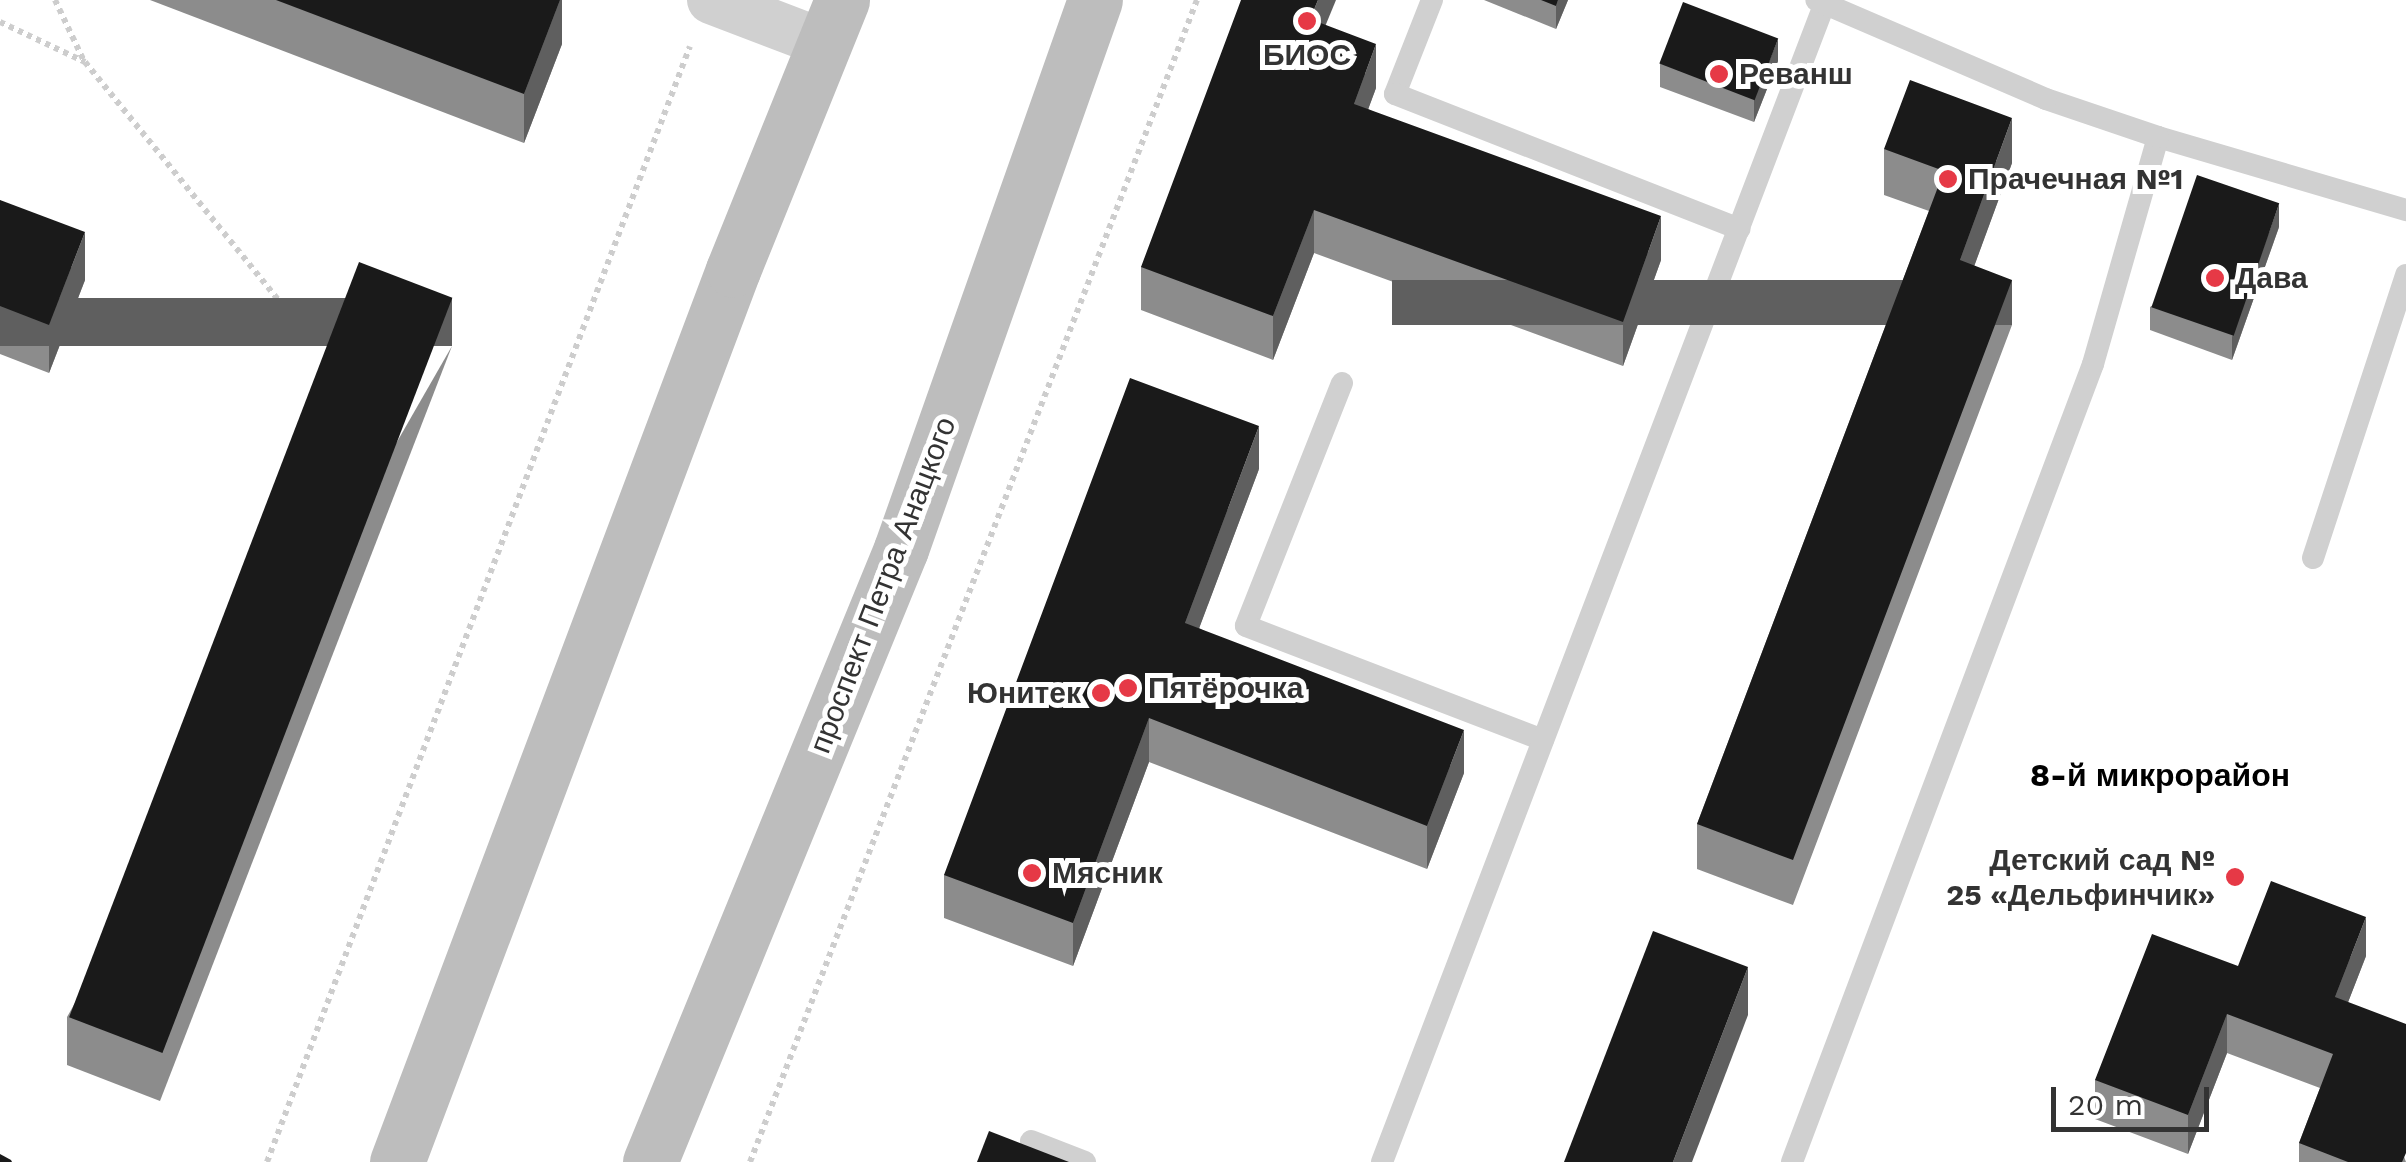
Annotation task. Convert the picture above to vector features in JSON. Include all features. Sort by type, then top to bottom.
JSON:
[{"type":"main road","name":"проспект Петра Анацкого","points":[[650,1162],[902,549],[1095,0]]},
{"type":"main road","points":[[397,1162],[733,270],[834,22]]},
{"type":"street","points":[[703,18],[834,22]]},
{"type":"lane","points":[[1432,0],[1395,94],[1739,229]]},
{"type":"lane","points":[[1382,1162],[1739,229],[1820,2],[2046,99],[2158,137],[2406,210]]},
{"type":"lane","points":[[1792,1162],[2093,364],[2158,137]]},
{"type":"lane","points":[[2313,558],[2406,275]]},
{"type":"lane","points":[[1342,382],[1246,626],[1543,740]]},
{"type":"lane","points":[[1031,1141],[1085,1162]]},
{"type":"path","points":[[55,0],[85,62],[280,302]]},
{"type":"path","points":[[750,1162],[1197,0]]},
{"type":"path","points":[[267,1162],[703,18]]},
{"type":"path","points":[[0,22],[85,62]]},
{"type":"building","points":[[276,0],[560,0],[524,94]]},
{"type":"building","points":[[1241,0],[1318,0],[1310,19],[1376,44],[1354,104],[1661,216],[1623,322],[1314,210],[1273,316],[1141,267]]},
{"type":"building","name":"Реванш","points":[[1683,2],[1778,39],[1755,100],[1659,64]]},
{"type":"building","points":[[1910,80],[2012,118],[1960,260],[2012,280],[1793,860],[1697,824],[1944,171],[1884,149]]},
{"type":"building","name":"Дава","points":[[2197,175],[2279,203],[2234,336],[2151,307]]},
{"type":"building","points":[[0,200],[85,232],[49,325],[0,306]]},
{"type":"building","points":[[359,262],[452,298],[162,1053],[69,1017]]},
{"type":"building","points":[[1130,378],[1259,426],[1185,623],[1464,730],[1427,826],[1149,718],[1073,923],[944,875]]},
{"type":"building","points":[[2271,881],[2366,917],[2335,997],[2406,1024],[2406,1153],[2402,1162],[2348,1162],[2299,1143],[2333,1054],[2227,1014],[2188,1115],[2095,1080],[2152,934],[2238,966]]},
{"type":"building","points":[[1653,931],[1748,967],[1673,1162],[1564,1162]]},
{"type":"building","points":[[989,1131],[1069,1162],[977,1162]]},
{"type":"place","name":"БИОС","points":[[1307,21]]},
{"type":"place","name":"Реванш","points":[[1719,74]]},
{"type":"place","name":"Прачечная №1","points":[[1948,179]]},
{"type":"place","name":"Дава","points":[[2215,278]]},
{"type":"place","name":"Пятёрочка","points":[[1128,688]]},
{"type":"place","name":"Юнитек","points":[[1101,693]]},
{"type":"place","name":"Мясник","points":[[1032,873]]},
{"type":"place","name":"Детский сад № 25 «Дельфинчик»","points":[[2235,877]]},
{"type":"district","name":"8-й микрорайон","points":[[2160,775]]}]
